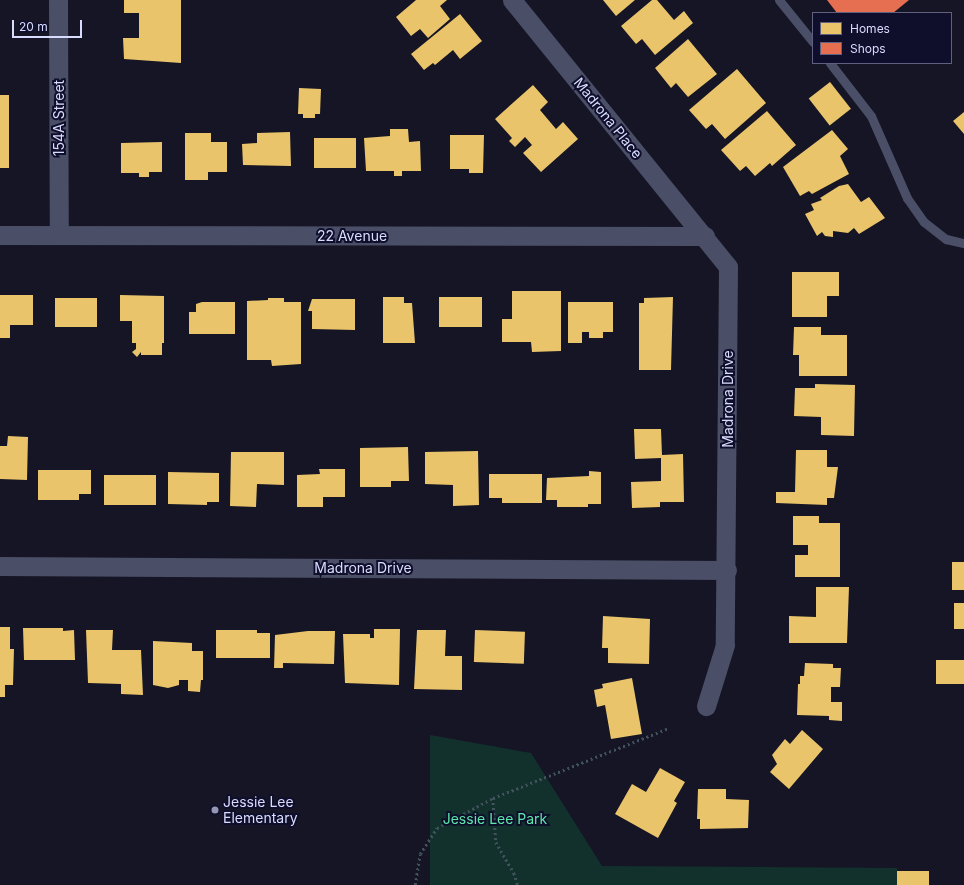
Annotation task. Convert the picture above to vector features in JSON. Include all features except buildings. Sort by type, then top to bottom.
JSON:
[{"type":"street","name":"154A Street","points":[[58,0],[59,235]]},
{"type":"street","name":"Madrona Place","points":[[512,0],[705,236]]},
{"type":"street","name":"22 Avenue","points":[[0,235],[705,236]]},
{"type":"street","name":"Madrona Drive","points":[[705,236],[728,267],[727,570],[725,645],[706,706]]},
{"type":"street","name":"Madrona Drive","points":[[0,566],[727,570]]},
{"type":"lane","points":[[779,0],[812,41]]},
{"type":"lane","points":[[831,64],[871,116],[907,198],[924,222],[946,239],[964,243]]},
{"type":"path","points":[[415,885],[420,854],[437,828],[493,798],[669,728]]},
{"type":"path","points":[[493,798],[496,842],[514,873],[518,885]]},
{"type":"green space","name":"Jessie Lee Park","points":[[430,735],[531,753],[602,866],[897,868],[897,885],[430,885]]},
{"type":"place","name":"Jessie Lee Elementary","points":[[215,810]]}]
